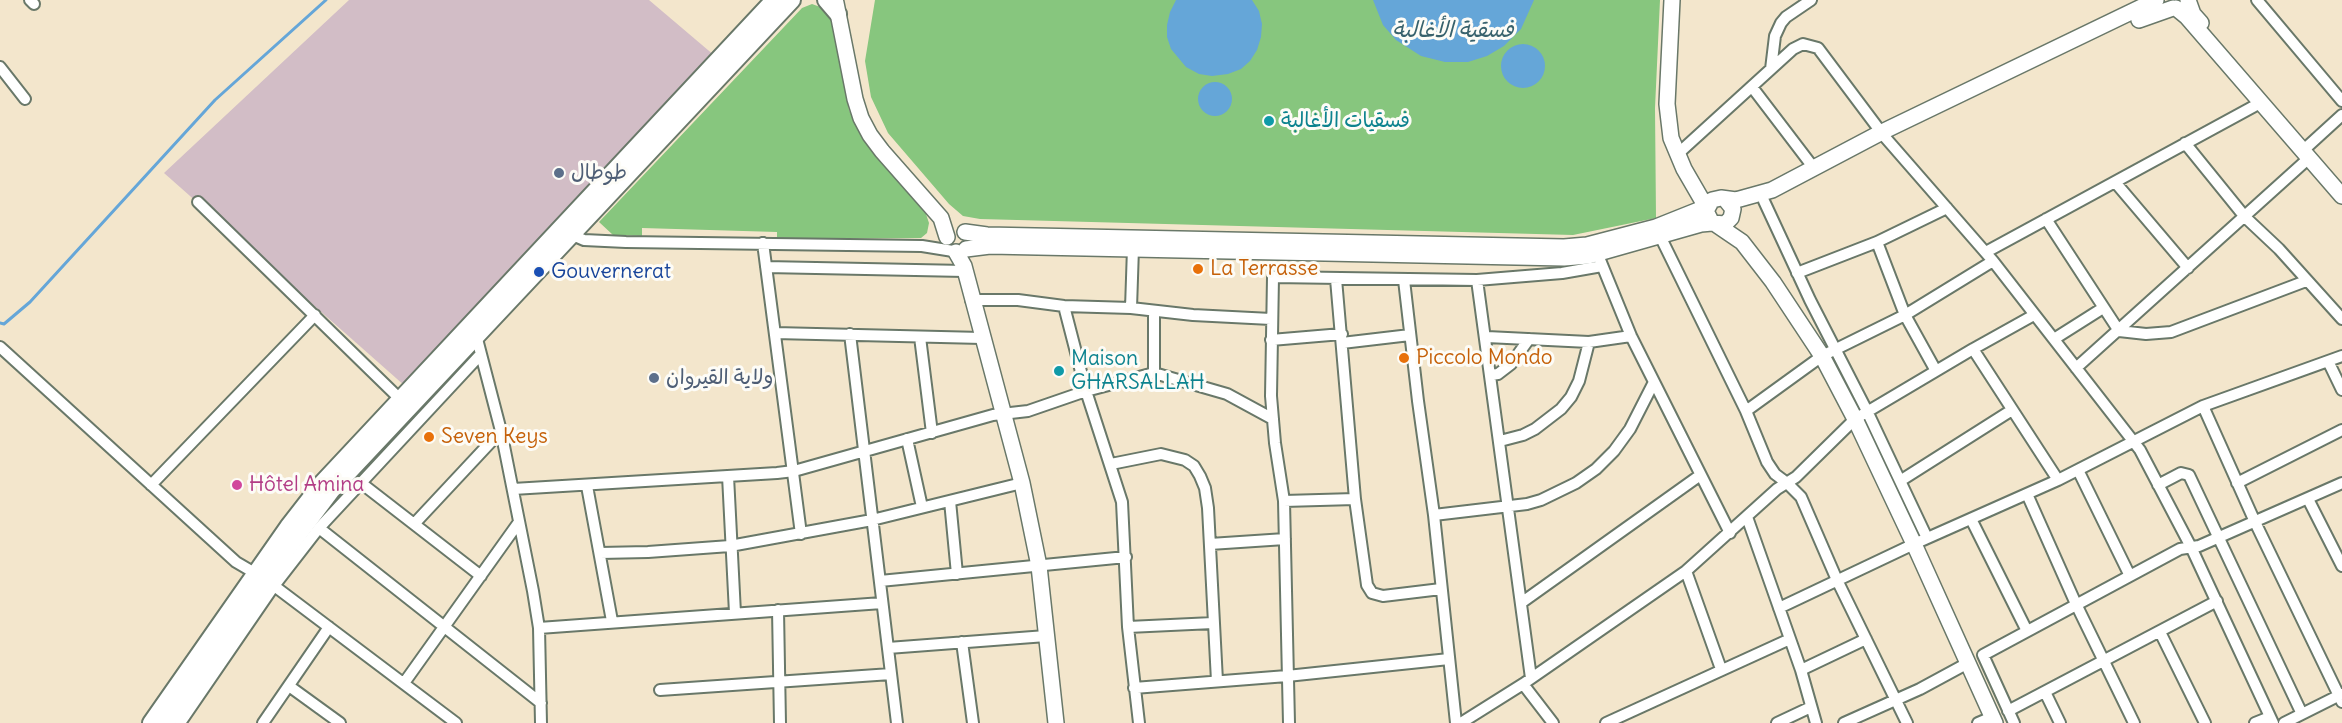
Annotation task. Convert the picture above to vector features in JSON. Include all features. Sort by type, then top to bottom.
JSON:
[{"type":"main road","points":[[566,231],[774,0]]},
{"type":"main road","points":[[166,723],[265,579],[323,482],[400,399],[484,317],[792,0]]},
{"type":"main road","points":[[825,0],[839,5]]},
{"type":"main road","points":[[151,723],[332,490],[476,335],[484,317]]},
{"type":"street","points":[[1672,0],[1667,104],[1671,138],[1684,170],[1706,207],[1707,216],[1742,242]]},
{"type":"street","points":[[1682,0],[1676,119],[1682,150],[1706,188],[1731,205],[1732,217],[1742,242],[1829,353]]},
{"type":"street","points":[[1771,69],[1777,29],[1786,17],[1811,0]]},
{"type":"street","points":[[765,267],[958,252],[990,246],[1564,258],[1598,254],[1701,224],[1725,224],[1732,217],[1884,136],[2156,0]]},
{"type":"street","points":[[2257,0],[2342,101]]},
{"type":"street","points":[[1289,723],[1284,501],[1273,418],[1271,319],[1273,277],[1477,280],[1562,273],[1656,227],[1706,207],[1712,200],[1723,198],[1736,200],[1772,190],[1814,167],[2178,3]]},
{"type":"street","points":[[2178,3],[2187,17],[2260,103],[2342,186]]},
{"type":"street","points":[[2178,3],[2193,14],[2218,43],[2342,196]]},
{"type":"street","points":[[839,5],[855,99],[870,135],[935,210],[958,252],[1022,483],[1039,566],[1056,723]]},
{"type":"street","points":[[1682,150],[1798,45],[1807,44],[1818,48],[1884,136],[1989,256],[2134,441],[2191,548],[2271,720],[2255,723]]},
{"type":"street","points":[[0,67],[25,99]]},
{"type":"street","points":[[1752,87],[1814,167]]},
{"type":"street","points":[[1746,411],[1829,353],[1905,315],[2046,219],[2260,103]]},
{"type":"street","points":[[2076,368],[2245,217],[2342,115]]},
{"type":"street","points":[[2185,143],[2245,217],[2285,256],[2342,319]]},
{"type":"street","points":[[2115,182],[2188,268]]},
{"type":"street","points":[[1764,201],[1797,273],[1829,353],[1921,541]]},
{"type":"street","points":[[198,202],[400,399]]},
{"type":"street","points":[[1797,273],[1877,242],[1947,208]]},
{"type":"street","points":[[935,210],[964,231],[969,239],[958,252]]},
{"type":"street","points":[[2046,219],[2119,331],[2146,334],[2171,332],[2306,281]]},
{"type":"street","points":[[566,231],[584,240],[922,246],[958,252]]},
{"type":"street","points":[[964,231],[999,235],[1564,247],[1598,254]]},
{"type":"street","points":[[1660,237],[1746,411],[1771,469],[1801,497],[1837,579],[1907,723]]},
{"type":"street","points":[[1877,242],[1905,315],[1936,371]]},
{"type":"street","points":[[763,243],[801,534]]},
{"type":"street","points":[[1131,308],[1133,248]]},
{"type":"street","points":[[1598,254],[1631,336],[1699,476],[1730,533]]},
{"type":"street","points":[[1336,279],[1355,500],[1368,590],[1383,596],[1441,589]]},
{"type":"street","points":[[1404,280],[1434,515],[1456,723]]},
{"type":"street","points":[[1477,280],[1521,603],[1527,681],[1553,723]]},
{"type":"street","points":[[971,300],[1018,300],[1064,306],[1131,308],[1271,319]]},
{"type":"street","points":[[1064,306],[1086,391],[1122,502],[1128,627],[1138,723]]},
{"type":"street","points":[[2054,339],[2103,308]]},
{"type":"street","points":[[1154,311],[1154,373]]},
{"type":"street","points":[[151,485],[315,315]]},
{"type":"street","points":[[1461,723],[1527,681],[1686,571],[1861,415],[2034,315]]},
{"type":"street","points":[[775,333],[982,338]]},
{"type":"street","points":[[850,334],[897,723]]},
{"type":"street","points":[[476,335],[501,432],[539,628],[541,723]]},
{"type":"street","points":[[1271,340],[1410,335]]},
{"type":"street","points":[[1486,337],[1589,342],[1631,336]]},
{"type":"street","points":[[920,337],[932,433]]},
{"type":"street","points":[[1491,375],[1498,374],[1511,364],[1528,339]]},
{"type":"street","points":[[1500,441],[1535,429],[1561,409],[1571,397],[1579,381],[1589,342]]},
{"type":"street","points":[[0,347],[236,562],[265,579],[456,723]]},
{"type":"street","points":[[1972,349],[2058,480]]},
{"type":"street","points":[[180,723],[265,579],[319,528],[481,354]]},
{"type":"street","points":[[1779,609],[1837,579],[2058,480],[2203,406],[2342,356]]},
{"type":"street","points":[[2328,361],[2342,390]]},
{"type":"street","points":[[513,489],[794,471],[864,450],[1003,414],[1028,411],[1086,391],[1154,373],[1227,394],[1273,418]]},
{"type":"street","points":[[1434,515],[1508,507],[1541,500],[1576,483],[1596,470],[1614,451],[1629,429],[1654,382]]},
{"type":"street","points":[[2203,406],[2254,522],[2341,697],[2284,723]]},
{"type":"street","points":[[1900,481],[2012,410]]},
{"type":"street","points":[[1861,415],[1900,481],[1988,721]]},
{"type":"street","points":[[2237,483],[2342,430]]},
{"type":"street","points":[[415,523],[501,432]]},
{"type":"street","points":[[907,439],[922,507]]},
{"type":"street","points":[[1111,464],[1161,454],[1175,456],[1194,466],[1205,488],[1217,681]]},
{"type":"street","points":[[2078,470],[2130,576]]},
{"type":"street","points":[[2158,485],[2181,473],[2189,475],[2302,714]]},
{"type":"street","points":[[728,476],[735,613]]},
{"type":"street","points":[[1521,603],[1699,476]]},
{"type":"street","points":[[361,483],[481,576]]},
{"type":"street","points":[[600,553],[730,546],[872,520],[1022,483]]},
{"type":"street","points":[[2014,723],[1983,655],[2180,549],[2199,546],[2342,483]]},
{"type":"street","points":[[587,486],[612,621]]},
{"type":"street","points":[[2026,494],[2134,723]]},
{"type":"street","points":[[2308,499],[2342,564]]},
{"type":"street","points":[[1284,501],[1355,500]]},
{"type":"street","points":[[950,501],[957,574]]},
{"type":"street","points":[[1748,517],[1801,670],[1816,723]]},
{"type":"street","points":[[1971,519],[2026,631]]},
{"type":"street","points":[[404,683],[519,522]]},
{"type":"street","points":[[319,528],[541,703]]},
{"type":"street","points":[[1210,544],[1285,539]]},
{"type":"street","points":[[880,581],[1126,557]]},
{"type":"street","points":[[1686,571],[1721,669]]},
{"type":"street","points":[[2008,711],[2105,662],[2217,601]]},
{"type":"street","points":[[539,628],[882,603]]},
{"type":"street","points":[[778,610],[780,723]]},
{"type":"street","points":[[1128,627],[1213,623]]},
{"type":"street","points":[[263,723],[330,627]]},
{"type":"street","points":[[2160,632],[2205,723]]},
{"type":"street","points":[[888,648],[1046,636]]},
{"type":"street","points":[[1606,723],[1626,718],[1721,669],[1790,639]]},
{"type":"street","points":[[1801,670],[1866,639]]},
{"type":"street","points":[[962,642],[973,723]]},
{"type":"street","points":[[1134,688],[1287,676],[1449,659]]},
{"type":"street","points":[[1844,723],[1920,689],[1968,663]]},
{"type":"street","points":[[660,690],[891,674]]},
{"type":"street","points":[[289,686],[340,723]]},
{"type":"street","points":[[2045,692],[2060,723]]},
{"type":"street","points":[[1777,723],[1811,707]]},
{"type":"shaded area","points":[[349,0],[649,0],[715,56],[405,386],[164,173]]},
{"type":"green space","name":"فسقيات الأغالبة","points":[[875,0],[1660,0],[1655,108],[1656,218],[1573,235],[980,219],[963,216],[949,204],[888,133],[871,97],[865,61]]},
{"type":"green space","points":[[812,4],[823,8],[832,20],[849,110],[865,141],[926,214],[929,223],[927,233],[921,238],[777,239],[777,232],[642,228],[642,236],[613,235],[599,222],[802,8]]},
{"type":"water","points":[[1176,0],[1252,0],[1259,11],[1262,24],[1257,50],[1250,61],[1241,69],[1228,74],[1212,76],[1199,74],[1186,67],[1171,49],[1167,37],[1170,12]]},
{"type":"water","name":"فسقية الأغالبة","points":[[1373,0],[1534,0],[1521,29],[1504,46],[1487,56],[1468,62],[1445,62],[1421,56],[1396,40],[1383,25]]},
{"type":"water","name":"فسقية الأغالبة","points":[[1523,44],[1532,45],[1539,50],[1544,57],[1544,75],[1539,82],[1532,87],[1523,88],[1514,87],[1507,82],[1502,75],[1501,66],[1502,57],[1507,50],[1514,45]]},
{"type":"water","points":[[1215,82],[1227,87],[1232,99],[1227,111],[1215,116],[1203,111],[1198,99],[1203,87]]},
{"type":"waterway","points":[[0,323],[4,324],[30,302],[215,100],[326,0]]},
{"type":"place","name":"فسقيات الأغالبة","points":[[1269,121]]},
{"type":"place","name":"طوطال","points":[[559,173]]},
{"type":"place","name":"La Terrasse","points":[[1198,269]]},
{"type":"place","name":"Gouvernerat","points":[[539,272]]},
{"type":"place","name":"Piccolo Mondo","points":[[1404,358]]},
{"type":"place","name":"Maison GHARSALLAH","points":[[1059,371]]},
{"type":"place","name":"ولاية القيروان","points":[[654,378]]},
{"type":"place","name":"Seven Keys","points":[[429,437]]},
{"type":"place","name":"Hôtel Amina","points":[[237,485]]}]
